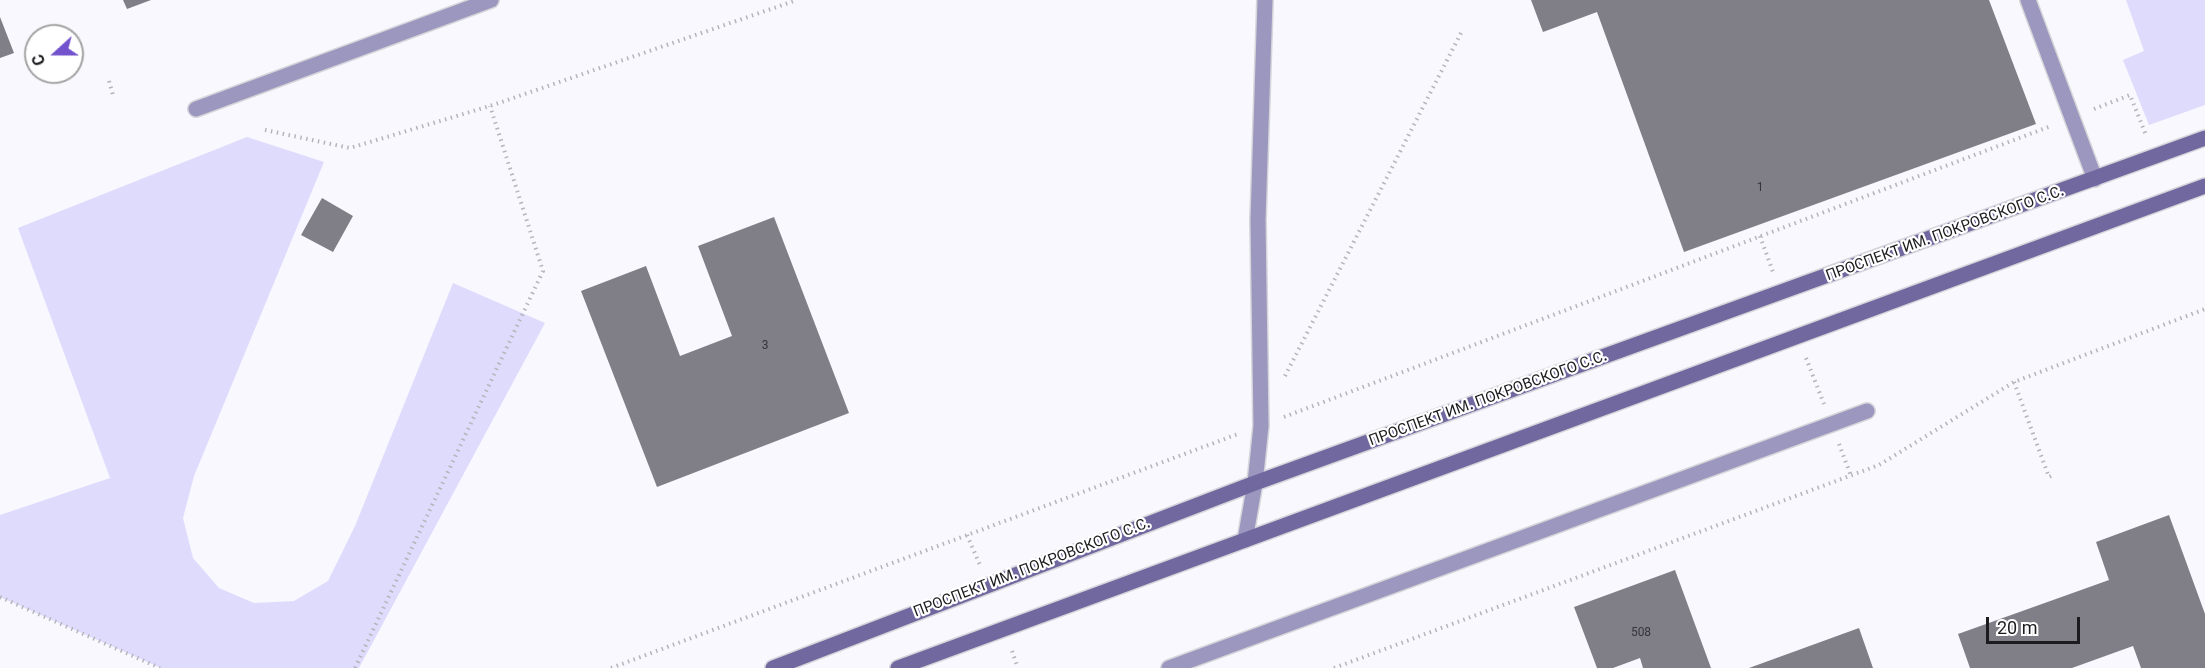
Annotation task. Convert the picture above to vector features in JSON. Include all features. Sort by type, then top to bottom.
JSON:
[{"type":"main road","name":"ПРОСПЕКТ ИМ. ПОКРОВСКОГО С.С.","points":[[773,668],[1255,483],[2205,138]]},
{"type":"main road","points":[[898,668],[2205,186]]},
{"type":"street","points":[[196,109],[491,0]]},
{"type":"street","points":[[1245,540],[1255,483],[1261,426],[1258,220],[1265,0]]},
{"type":"street","points":[[2028,0],[2095,179]]},
{"type":"street","points":[[1169,668],[1867,411]]},
{"type":"path","points":[[265,130],[350,148],[490,106],[796,0]]},
{"type":"path","points":[[1281,385],[1461,33]]},
{"type":"path","points":[[109,81],[113,95]]},
{"type":"path","points":[[612,668],[1261,426],[2130,95],[2145,135],[2155,132]]},
{"type":"path","points":[[355,668],[543,271],[490,106]]},
{"type":"path","points":[[1334,668],[1879,465],[2014,382],[2205,309]]},
{"type":"path","points":[[1806,359],[1825,408]]},
{"type":"path","points":[[2014,382],[2049,477],[2055,474]]},
{"type":"path","points":[[1832,425],[1851,476]]},
{"type":"path","points":[[0,597],[160,668]]},
{"type":"shaded area","points":[[2126,0],[2205,0],[2205,105],[2149,125],[2123,60],[2144,51]]},
{"type":"shaded area","points":[[247,137],[324,162],[194,476],[183,518],[193,558],[219,588],[254,603],[294,601],[328,581],[355,526],[453,283],[545,323],[359,668],[161,668],[0,597],[0,515],[110,478],[18,228]]},
{"type":"building","points":[[123,0],[151,0],[127,9]]},
{"type":"building","points":[[1531,0],[1989,0],[2036,124],[1684,252],[1597,12],[1543,32]]},
{"type":"building","points":[[0,17],[14,53],[0,58]]},
{"type":"building","points":[[322,198],[353,216],[333,252],[301,235]]},
{"type":"building","points":[[774,217],[849,413],[657,487],[581,291],[646,266],[680,356],[732,336],[698,246]]},
{"type":"building","points":[[2169,515],[2205,614],[2205,668],[2141,668],[2133,646],[2072,668],[1970,668],[1958,634],[2109,580],[2096,542]]},
{"type":"building","points":[[1675,570],[1711,668],[1643,668],[1640,658],[1613,668],[1597,668],[1574,607]]},
{"type":"building","points":[[1859,628],[1873,668],[1749,668]]}]
